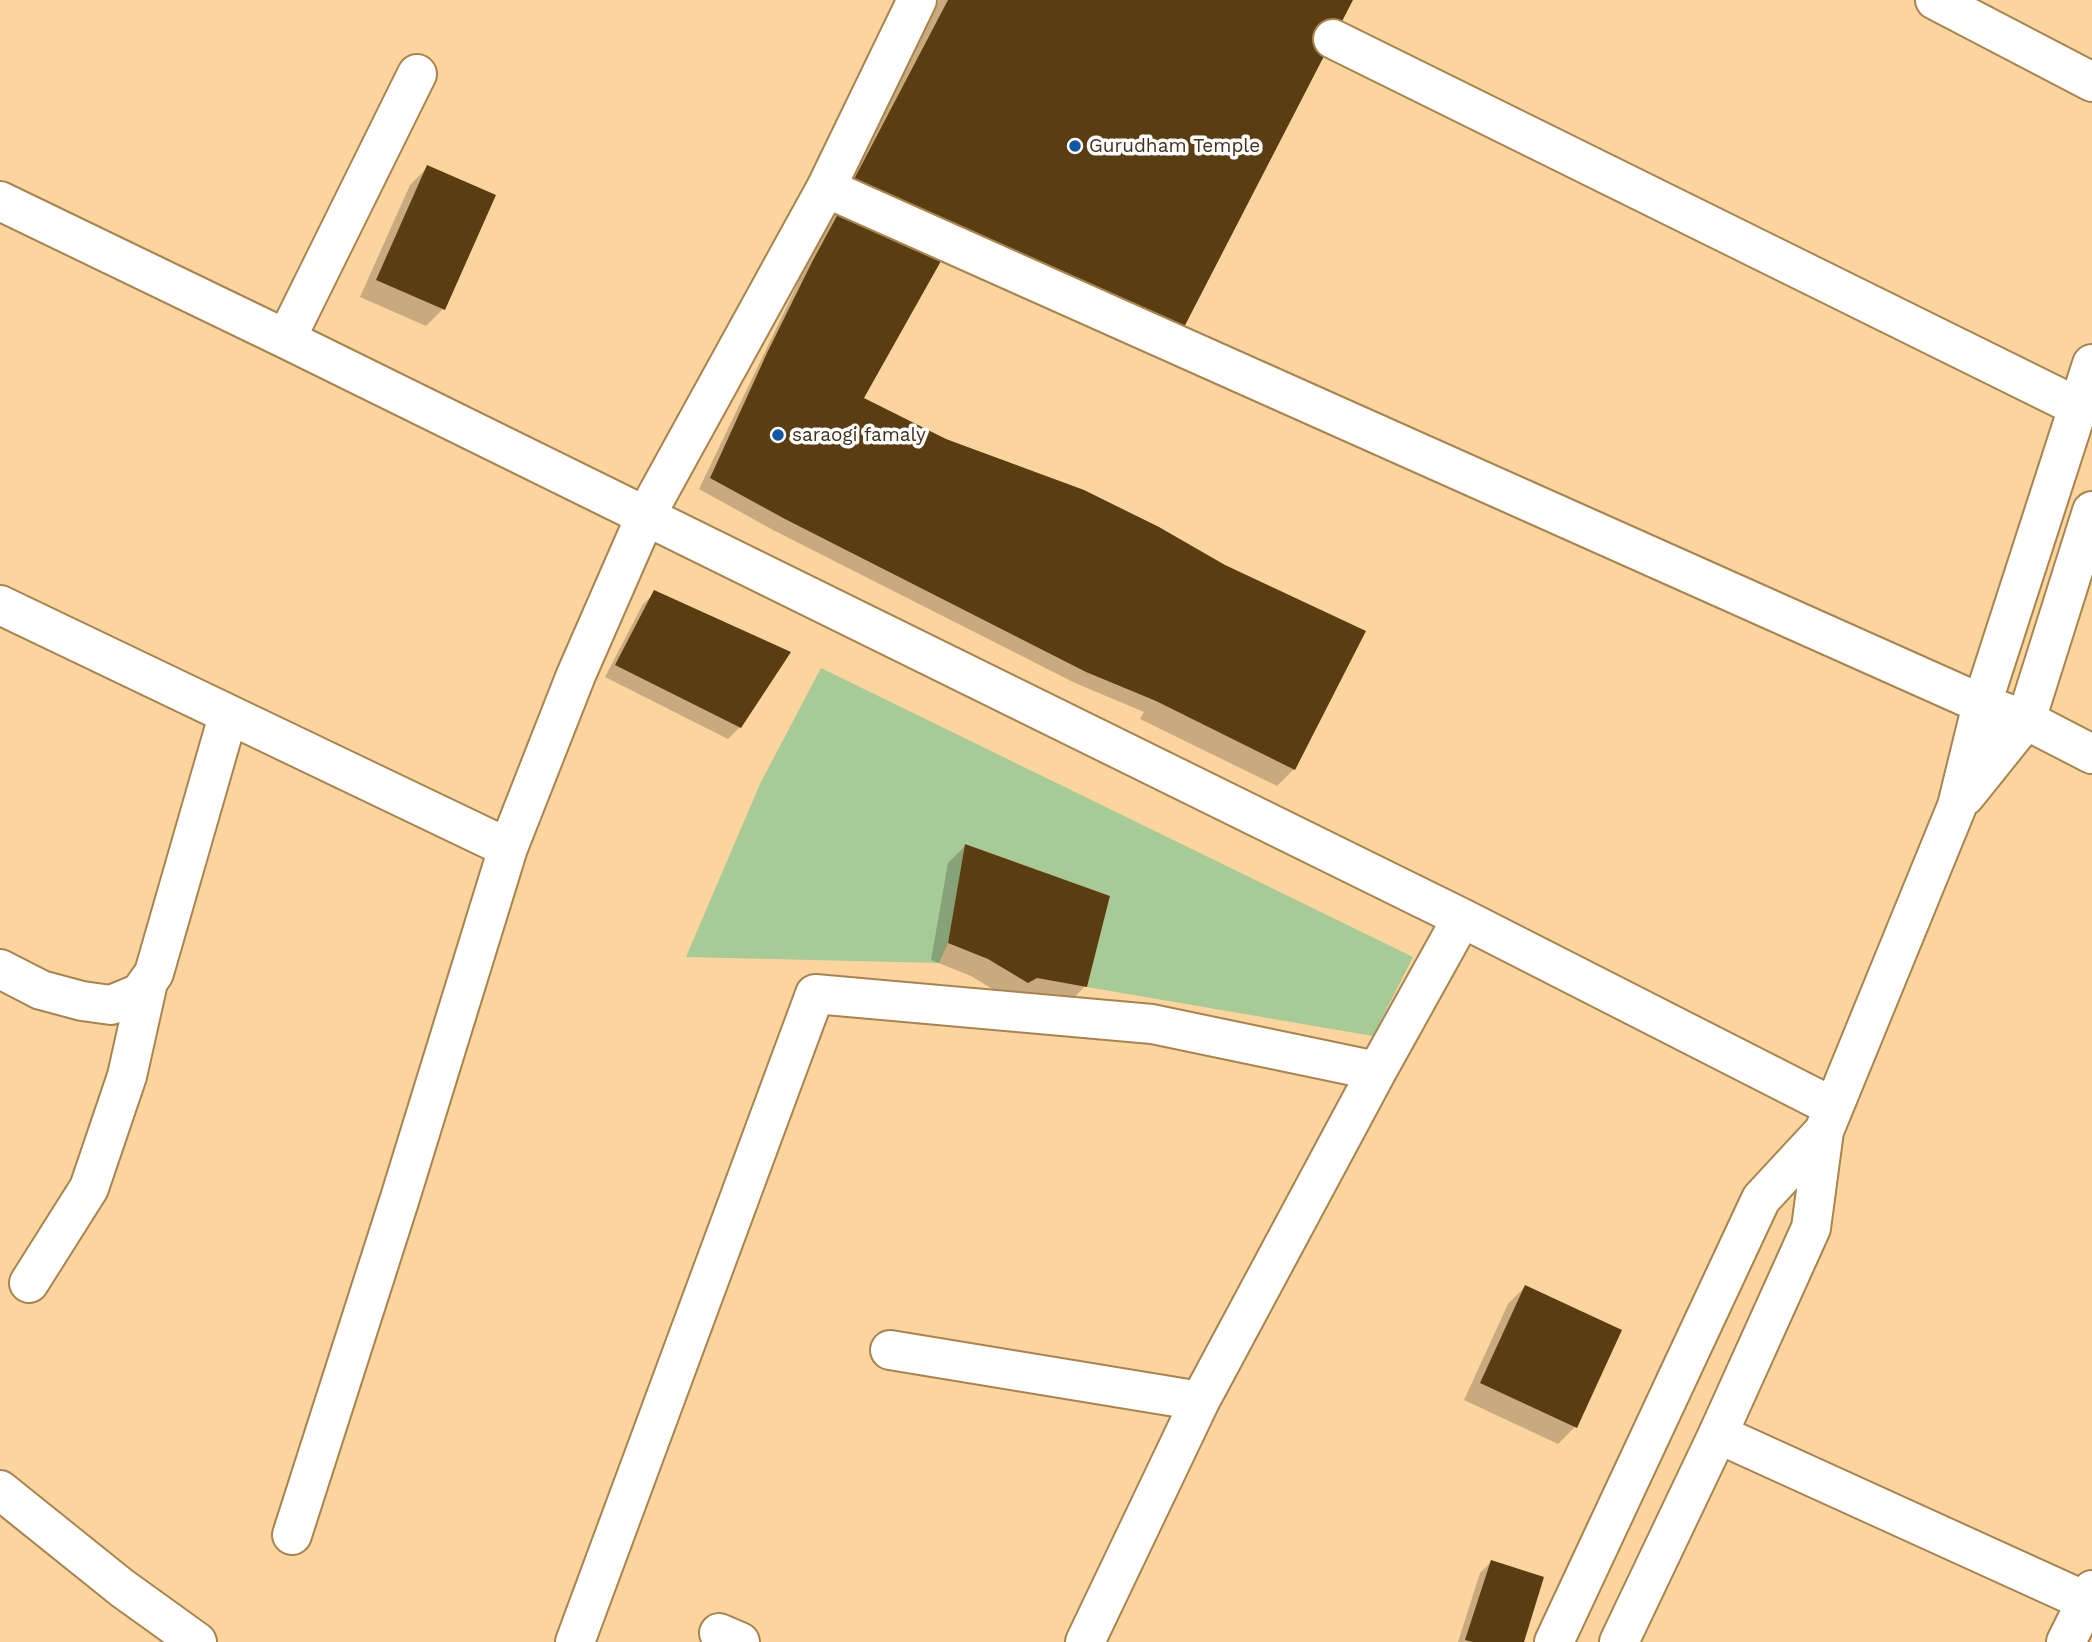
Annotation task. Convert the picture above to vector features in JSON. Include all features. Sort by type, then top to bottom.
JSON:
[{"type":"street","points":[[292,1535],[508,848],[576,675],[646,515],[826,188],[917,0]]},
{"type":"street","points":[[1934,0],[2092,82]]},
{"type":"street","points":[[1333,39],[2078,407]]},
{"type":"street","points":[[286,339],[417,74]]},
{"type":"street","points":[[826,188],[1982,704],[2026,720],[2092,754]]},
{"type":"street","points":[[0,201],[646,515],[1462,918],[1829,1119]]},
{"type":"street","points":[[1619,1642],[1718,1434],[1811,1228],[1829,1119],[1957,806],[1982,704],[2092,363]]},
{"type":"street","points":[[1957,806],[2026,720],[2092,511]]},
{"type":"street","points":[[0,605],[508,848]]},
{"type":"street","points":[[0,969],[41,990],[82,1001],[111,1005],[140,993],[154,973],[228,716]]},
{"type":"street","points":[[1085,1642],[1200,1401],[1462,918]]},
{"type":"street","points":[[29,1283],[89,1188],[127,1076],[148,982]]},
{"type":"street","points":[[575,1642],[815,994],[1152,1024],[1377,1071]]},
{"type":"street","points":[[1553,1642],[1761,1199],[1829,1119]]},
{"type":"street","points":[[890,1350],[1200,1401]]},
{"type":"street","points":[[1718,1434],[2090,1598],[2066,1642]]},
{"type":"street","points":[[0,1490],[122,1588],[197,1642]]},
{"type":"green space","points":[[821,668],[1413,957],[1373,1036],[1087,987],[1110,896],[965,844],[948,943],[939,963],[686,957],[760,784]]},
{"type":"building","name":"Gurudham Temple","points":[[948,0],[1353,0],[1180,335],[850,187]]},
{"type":"building","points":[[427,165],[496,195],[445,310],[376,280]]},
{"type":"building","points":[[846,199],[950,245],[864,398],[946,439],[1084,490],[1159,527],[1225,565],[1366,631],[1295,770],[1156,701],[1086,672],[710,478],[767,353]]},
{"type":"building","points":[[654,590],[791,652],[741,728],[615,665]]},
{"type":"building","points":[[965,844],[1110,896],[1087,987],[1037,978],[1028,983],[988,959],[948,943]]},
{"type":"building","points":[[1525,1285],[1622,1330],[1577,1428],[1480,1383]]},
{"type":"building","points":[[1491,1560],[1544,1577],[1524,1642],[1465,1640]]},
{"type":"place","name":"Gurudham Temple","points":[[1075,146]]},
{"type":"place","name":"saraogi famaly","points":[[778,435]]}]
